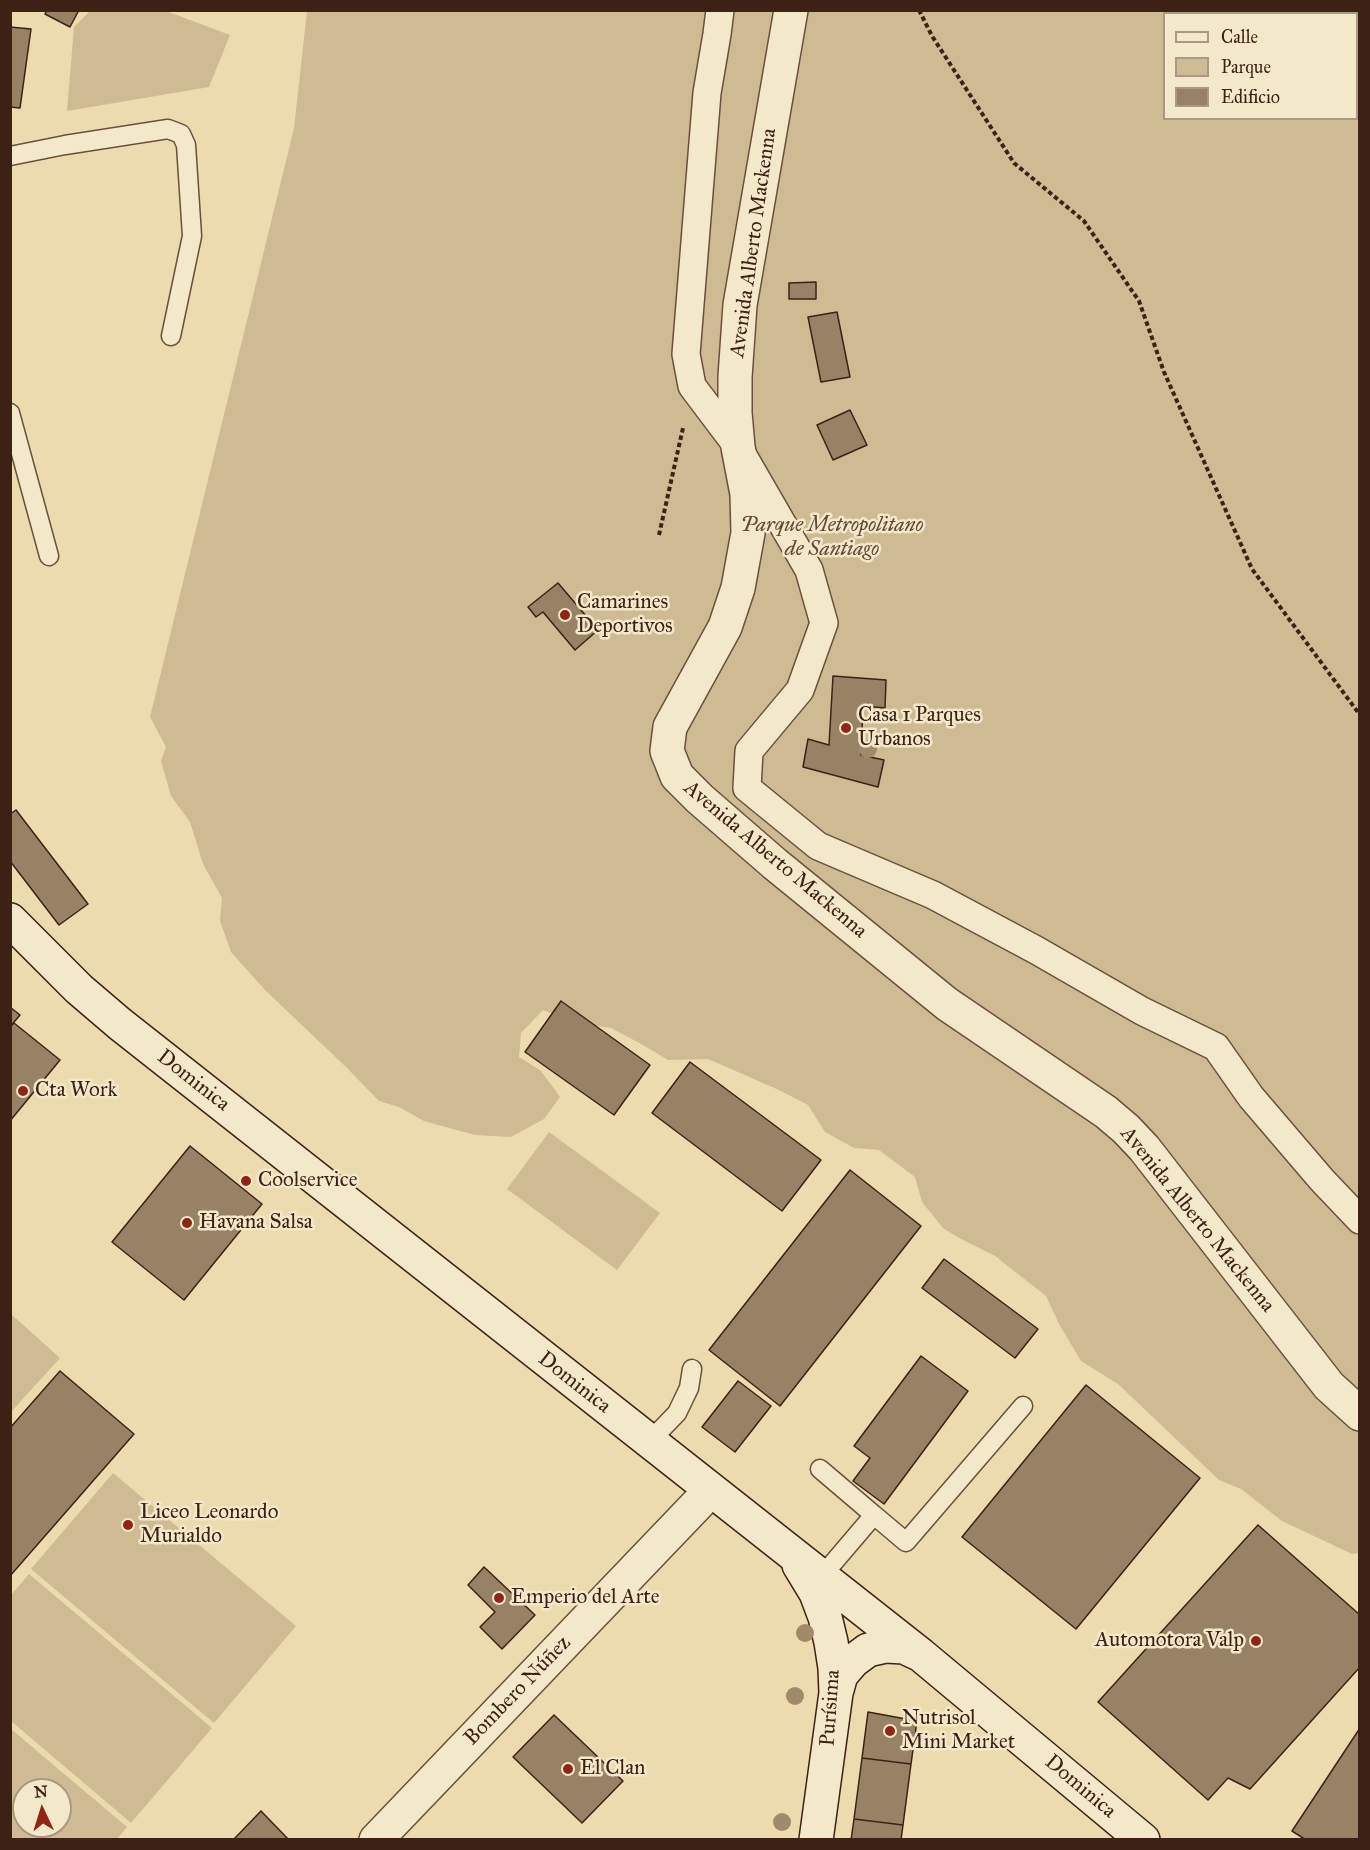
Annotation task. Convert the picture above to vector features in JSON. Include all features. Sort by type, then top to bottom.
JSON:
[{"type":"street","points":[[720,10],[707,93],[686,354],[692,386],[738,447],[808,570],[824,623],[800,690],[749,751],[747,788],[818,846],[933,895],[1036,950],[1142,1011],[1216,1047],[1251,1097],[1359,1220]]},
{"type":"street","name":"Avenida Alberto Mackenna","points":[[791,10],[740,305],[735,413],[738,447],[747,494],[748,533],[744,564],[725,627],[670,727],[667,751],[676,776],[775,864],[947,1004],[1106,1112],[1126,1129],[1144,1148],[1329,1386],[1359,1414]]},
{"type":"street","name":"Dominica","points":[[10,920],[79,989],[120,1024],[649,1442],[789,1549],[1143,1839]]},
{"type":"street","name":"Bombero Núñez","points":[[375,1839],[711,1490]]},
{"type":"street","name":"Purísima","points":[[789,1549],[816,1593],[825,1617],[835,1668],[836,1693],[816,1839]]},
{"type":"street","points":[[836,1693],[841,1676],[853,1661],[868,1650],[886,1646],[904,1647],[921,1655]]},
{"type":"lane","points":[[10,156],[168,129],[181,134],[186,146],[192,236],[171,336]]},
{"type":"lane","points":[[10,413],[49,556]]},
{"type":"lane","points":[[649,1442],[677,1413],[689,1388],[692,1369]]},
{"type":"lane","points":[[820,1469],[906,1542],[1023,1406]]},
{"type":"lane","points":[[822,1576],[874,1515]]},
{"type":"path","points":[[919,10],[932,36],[1014,163],[1084,221],[1139,301],[1164,372],[1252,569],[1359,715]]},
{"type":"path","points":[[659,536],[692,386]]},
{"type":"green space","points":[[90,11],[166,11],[230,35],[209,87],[67,111],[74,27]]},
{"type":"green space","name":"Parque Metropolitano de Santiago","points":[[307,11],[1359,11],[1359,1553],[1352,1554],[1282,1521],[1241,1489],[1219,1480],[1118,1384],[1081,1361],[1059,1324],[1046,1296],[995,1256],[943,1228],[922,1202],[915,1177],[879,1150],[854,1148],[825,1132],[808,1105],[779,1090],[708,1059],[668,1060],[611,1028],[576,1023],[543,1010],[521,1033],[519,1057],[541,1071],[560,1097],[544,1119],[511,1137],[475,1135],[424,1121],[399,1107],[379,1101],[265,990],[231,952],[220,921],[222,898],[203,864],[190,822],[171,796],[161,761],[166,747],[150,717],[294,128]]},
{"type":"green space","points":[[549,1132],[660,1213],[617,1270],[507,1189]]},
{"type":"green space","points":[[11,1314],[60,1358],[11,1412]]},
{"type":"green space","points":[[113,1473],[296,1626],[214,1723],[31,1569]]},
{"type":"green space","points":[[29,1574],[212,1728],[131,1823],[11,1721],[11,1595]]},
{"type":"green space","points":[[11,1729],[69,1778],[12,1778],[12,1838],[72,1838],[72,1781],[127,1827],[117,1839],[11,1839]]},
{"type":"building","points":[[47,10],[79,10],[70,27],[45,14]]},
{"type":"building","points":[[10,27],[31,29],[20,108],[10,107]]},
{"type":"building","points":[[816,282],[816,299],[789,299],[789,283]]},
{"type":"building","points":[[837,312],[850,377],[821,382],[808,317]]},
{"type":"building","points":[[850,410],[867,445],[833,460],[817,425]]},
{"type":"building","name":"Camarines Deportivos","points":[[558,583],[598,630],[575,650],[543,612],[536,617],[528,607]]},
{"type":"building","name":"Casa 1 Parques Urbanos","points":[[833,676],[886,680],[885,708],[863,706],[861,755],[884,760],[878,787],[803,767],[808,739],[829,745]]},
{"type":"building","points":[[16,810],[88,904],[59,925],[10,861],[10,814]]},
{"type":"building","points":[[561,1001],[650,1065],[614,1115],[525,1052]]},
{"type":"building","points":[[10,1007],[20,1015],[10,1027]]},
{"type":"building","name":"Cta Work","points":[[14,1023],[60,1060],[10,1121],[10,1027]]},
{"type":"building","points":[[690,1062],[821,1160],[782,1211],[652,1113]]},
{"type":"building","name":"Havana Salsa","points":[[190,1146],[262,1204],[184,1300],[112,1242]]},
{"type":"building","points":[[850,1170],[921,1226],[780,1406],[709,1350]]},
{"type":"building","points":[[944,1259],[1038,1329],[1015,1358],[922,1288]]},
{"type":"building","points":[[921,1356],[968,1391],[884,1504],[853,1481],[870,1458],[854,1446]]},
{"type":"building","points":[[60,1371],[134,1434],[10,1576],[10,1428]]},
{"type":"building","points":[[738,1381],[771,1406],[735,1452],[702,1427]]},
{"type":"building","points":[[1086,1385],[1200,1478],[1076,1629],[962,1537]]},
{"type":"building","name":"Automotora Valp","points":[[1258,1525],[1360,1615],[1360,1667],[1250,1789],[1228,1778],[1208,1800],[1098,1702]]},
{"type":"building","name":"Emperio del Arte","points":[[484,1567],[535,1615],[502,1649],[480,1627],[495,1612],[468,1585]]},
{"type":"building","points":[[868,1712],[917,1721],[911,1764],[862,1758]]},
{"type":"building","name":"El Clan","points":[[554,1715],[623,1781],[582,1823],[513,1757]]},
{"type":"building","points":[[1360,1728],[1360,1840],[1306,1840],[1292,1831]]},
{"type":"building","points":[[862,1758],[911,1764],[903,1825],[854,1819]]},
{"type":"building","points":[[261,1811],[289,1840],[234,1839]]},
{"type":"building","points":[[854,1819],[903,1825],[901,1840],[851,1840]]},
{"type":"place","name":"Camarines Deportivos","points":[[565,615]]},
{"type":"place","name":"Casa 1 Parques Urbanos","points":[[846,728]]},
{"type":"place","name":"Cta Work","points":[[23,1091]]},
{"type":"place","name":"Coolservice","points":[[246,1181]]},
{"type":"place","name":"Havana Salsa","points":[[187,1223]]},
{"type":"place","name":"Liceo Leonardo Murialdo","points":[[128,1525]]},
{"type":"place","name":"Emperio del Arte","points":[[499,1598]]},
{"type":"place","name":"Automotora Valp","points":[[1256,1641]]},
{"type":"place","name":"Nutrisol Mini Market","points":[[890,1731]]},
{"type":"place","name":"El Clan","points":[[568,1769]]}]
